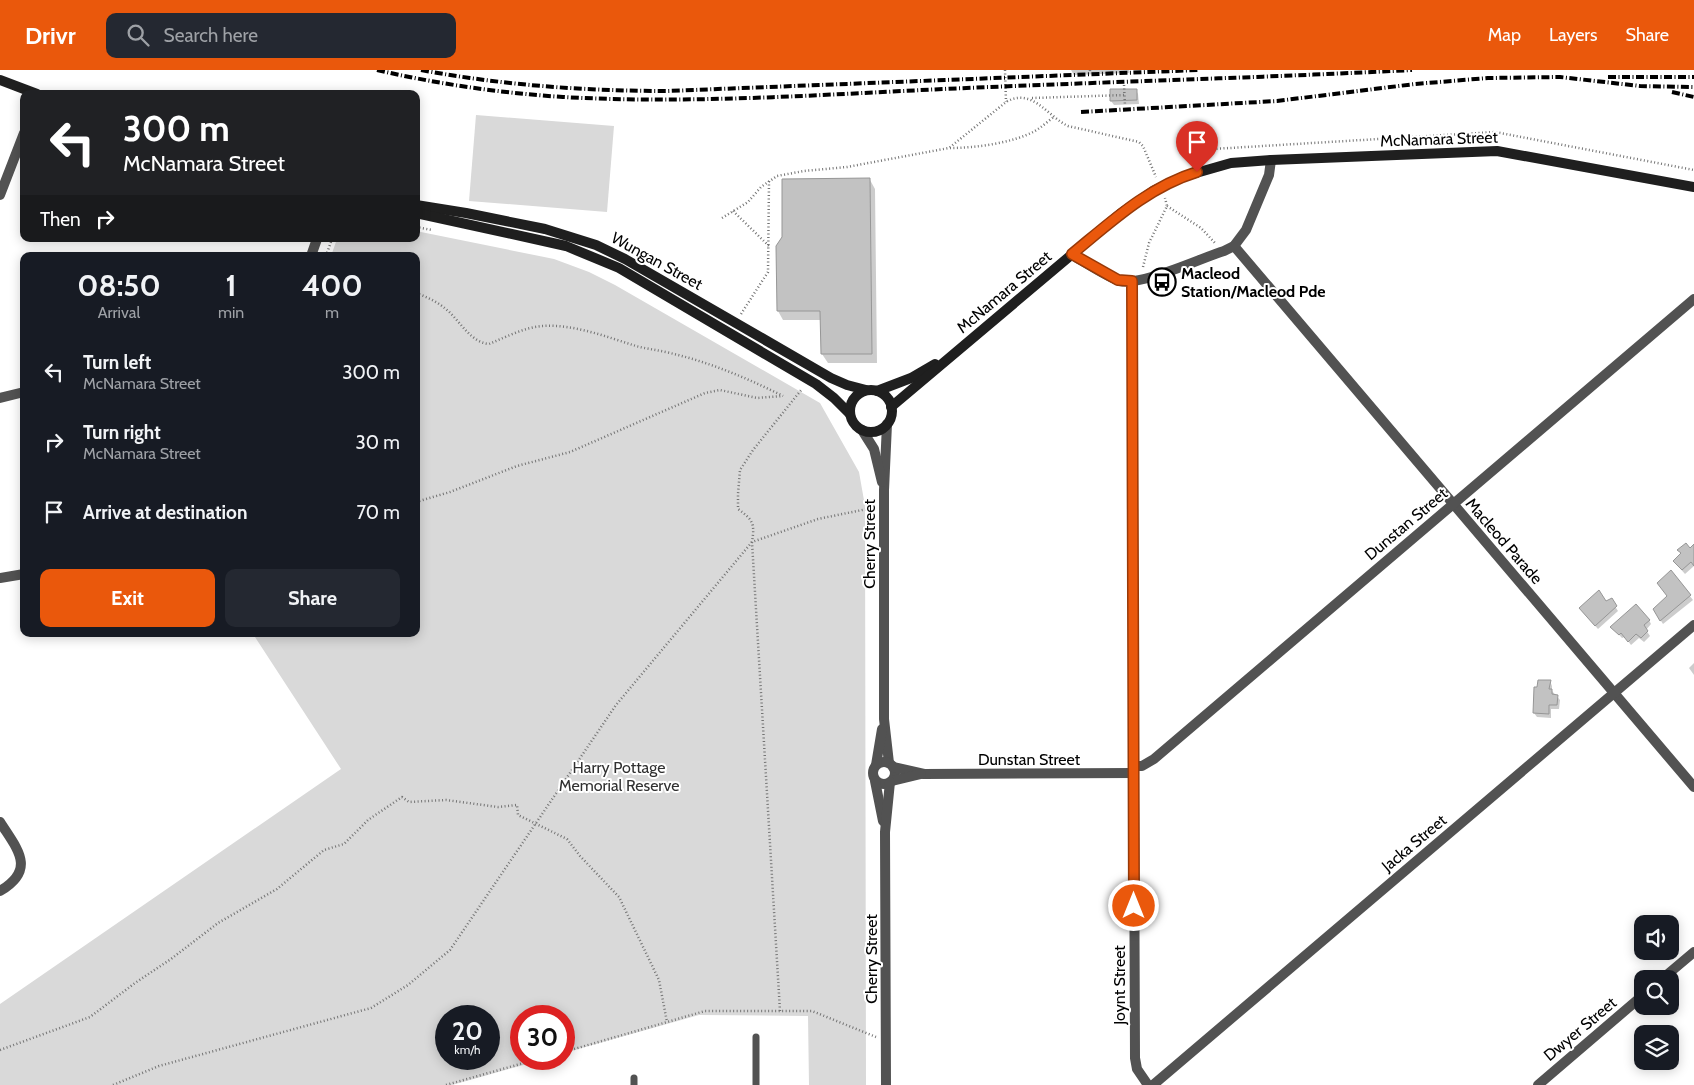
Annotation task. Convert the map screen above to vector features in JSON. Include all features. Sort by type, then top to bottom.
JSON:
[{"type":"street","points":[[0,80],[27,90]]},
{"type":"street","points":[[0,195],[20,143]]},
{"type":"street","name":"McNamara Street","points":[[892,407],[1072,254],[1140,199],[1182,176],[1231,163],[1497,151],[1694,187]]},
{"type":"street","points":[[1138,280],[1234,246],[1246,230],[1270,176],[1271,160]]},
{"type":"street","name":"Wungan Street","points":[[420,206],[528,225],[580,239],[625,259],[831,378],[866,390]]},
{"type":"street","name":"Wungan Street","points":[[420,214],[546,241],[596,257],[619,268],[809,380],[834,398],[850,414]]},
{"type":"street","name":"Macleod Parade","points":[[1234,246],[1694,787]]},
{"type":"street","name":"McNamara Street","points":[[1072,254],[1118,280],[1138,280]]},
{"type":"street","name":"Joynt Street","points":[[1138,280],[1134,770],[1135,1058],[1137,1069],[1148,1085]]},
{"type":"street","name":"Dunstan Street","points":[[891,782],[924,774],[1134,770],[1154,759],[1694,299]]},
{"type":"street","name":"McNamara Street","points":[[877,391],[911,378],[956,353]]},
{"type":"street","points":[[866,390],[877,391],[887,397],[892,407],[887,424],[876,432],[862,430],[856,426],[850,414],[852,402],[860,392],[866,390]]},
{"type":"street","points":[[0,398],[20,393]]},
{"type":"street","name":"Cherry Street","points":[[887,424],[884,490],[884,718],[892,765]]},
{"type":"street","name":"Cherry Street","points":[[862,430],[874,449],[884,490]]},
{"type":"street","points":[[0,578],[20,575]]},
{"type":"street","name":"Jacka Street","points":[[1153,1085],[1694,625]]},
{"type":"street","name":"Cherry Street","points":[[876,765],[884,718]]},
{"type":"street","points":[[882,762],[892,765],[895,774],[891,782],[881,784],[875,781],[872,773],[876,765],[882,762]]},
{"type":"street","name":"Dunstan Street","points":[[892,765],[924,774]]},
{"type":"street","name":"Cherry Street","points":[[875,781],[885,832]]},
{"type":"street","name":"Cherry Street","points":[[886,1085],[885,832],[891,782]]},
{"type":"street","points":[[0,822],[17,850],[21,863],[16,880],[0,891]]},
{"type":"street","points":[[1673,970],[1694,952]]},
{"type":"street","name":"Dwyer Street","points":[[1538,1085],[1634,1003]]},
{"type":"lane","points":[[756,1037],[756,1085]]},
{"type":"path","points":[[1004,70],[1006,102]]},
{"type":"path","points":[[1124,85],[1126,106]]},
{"type":"path","points":[[949,148],[1011,99],[1125,95]]},
{"type":"path","points":[[1030,98],[1068,126],[1139,142],[1154,170]]},
{"type":"path","points":[[722,218],[748,202],[777,176],[847,167],[949,148],[966,148],[1010,140],[1036,131],[1054,117]]},
{"type":"path","points":[[736,322],[768,272],[770,181]]},
{"type":"path","points":[[1138,280],[1149,243],[1167,206],[1166,200]]},
{"type":"path","points":[[1167,206],[1201,228],[1216,245]]},
{"type":"path","points":[[733,211],[769,246]]},
{"type":"path","points":[[420,228],[433,230]]},
{"type":"path","points":[[420,295],[436,302],[447,310],[473,337],[484,343],[489,344],[542,326],[565,328],[678,355],[756,383],[783,396],[757,398],[720,390],[705,393],[570,452],[517,466],[450,492],[420,501]]},
{"type":"path","points":[[780,1011],[752,542],[755,527],[749,517],[738,509],[738,494],[740,470],[753,450],[809,380]]},
{"type":"path","points":[[114,1085],[159,1066],[371,1008],[408,985],[450,950],[616,705],[752,542],[818,518],[884,506]]},
{"type":"path","points":[[0,1050],[90,1017],[218,923],[278,889],[324,850],[344,844],[368,820],[402,798],[409,802],[446,800],[498,807],[517,804],[518,815],[567,839],[580,856],[619,897],[659,980],[668,1022]]},
{"type":"path","points":[[575,1049],[706,1011],[812,1011],[886,1042]]},
{"type":"path","points":[[446,1085],[510,1067]]},
{"type":"green space","points":[[476,115],[614,126],[607,212],[469,201]]},
{"type":"green space","name":"Harry Pottage Memorial Reserve","points":[[420,232],[554,259],[589,272],[615,285],[820,403],[859,472],[865,506],[866,1085],[809,1085],[808,1016],[699,1015],[575,1050],[575,1005],[510,1005],[510,1069],[452,1085],[0,1085],[0,1004],[341,769],[255,637],[420,637],[420,252],[332,252],[336,242],[420,242]]},
{"type":"building","points":[[1110,89],[1137,89],[1137,100],[1110,101]]},
{"type":"building","points":[[870,178],[872,354],[821,354],[820,311],[777,311],[776,246],[782,237],[782,179]]},
{"type":"building","points":[[1686,543],[1690,548],[1694,544],[1694,566],[1691,562],[1682,570],[1673,561],[1681,553],[1677,550]]},
{"type":"building","points":[[1671,570],[1691,595],[1660,621],[1653,609],[1667,596],[1657,583]]},
{"type":"building","points":[[1599,590],[1606,601],[1612,598],[1617,606],[1595,626],[1579,608]]},
{"type":"building","points":[[1636,604],[1650,620],[1644,625],[1648,631],[1641,638],[1636,634],[1628,642],[1621,633],[1619,635],[1610,627]]},
{"type":"building","points":[[1538,680],[1551,680],[1549,689],[1552,689],[1552,694],[1558,695],[1557,705],[1549,705],[1549,714],[1533,713],[1534,687],[1537,687]]},
{"type":"railway","points":[[377,70],[446,84],[516,93],[563,97],[658,100],[801,96],[1412,70]]},
{"type":"railway","points":[[421,70],[482,80],[543,86],[605,90],[668,91],[1198,70]]},
{"type":"railway","points":[[1081,112],[1277,101],[1415,84],[1488,78],[1560,77],[1640,86],[1694,87]]},
{"type":"railway","points":[[1608,77],[1694,77]]},
{"type":"railway","points":[[1672,92],[1694,97]]},
{"type":"place","name":"Macleod Station/Macleod Pde","points":[[1162,282]]},
{"type":"route","points":[[1134,906],[1132,281],[1118,280],[1072,254],[1140,199],[1182,176],[1197,172]]}]
